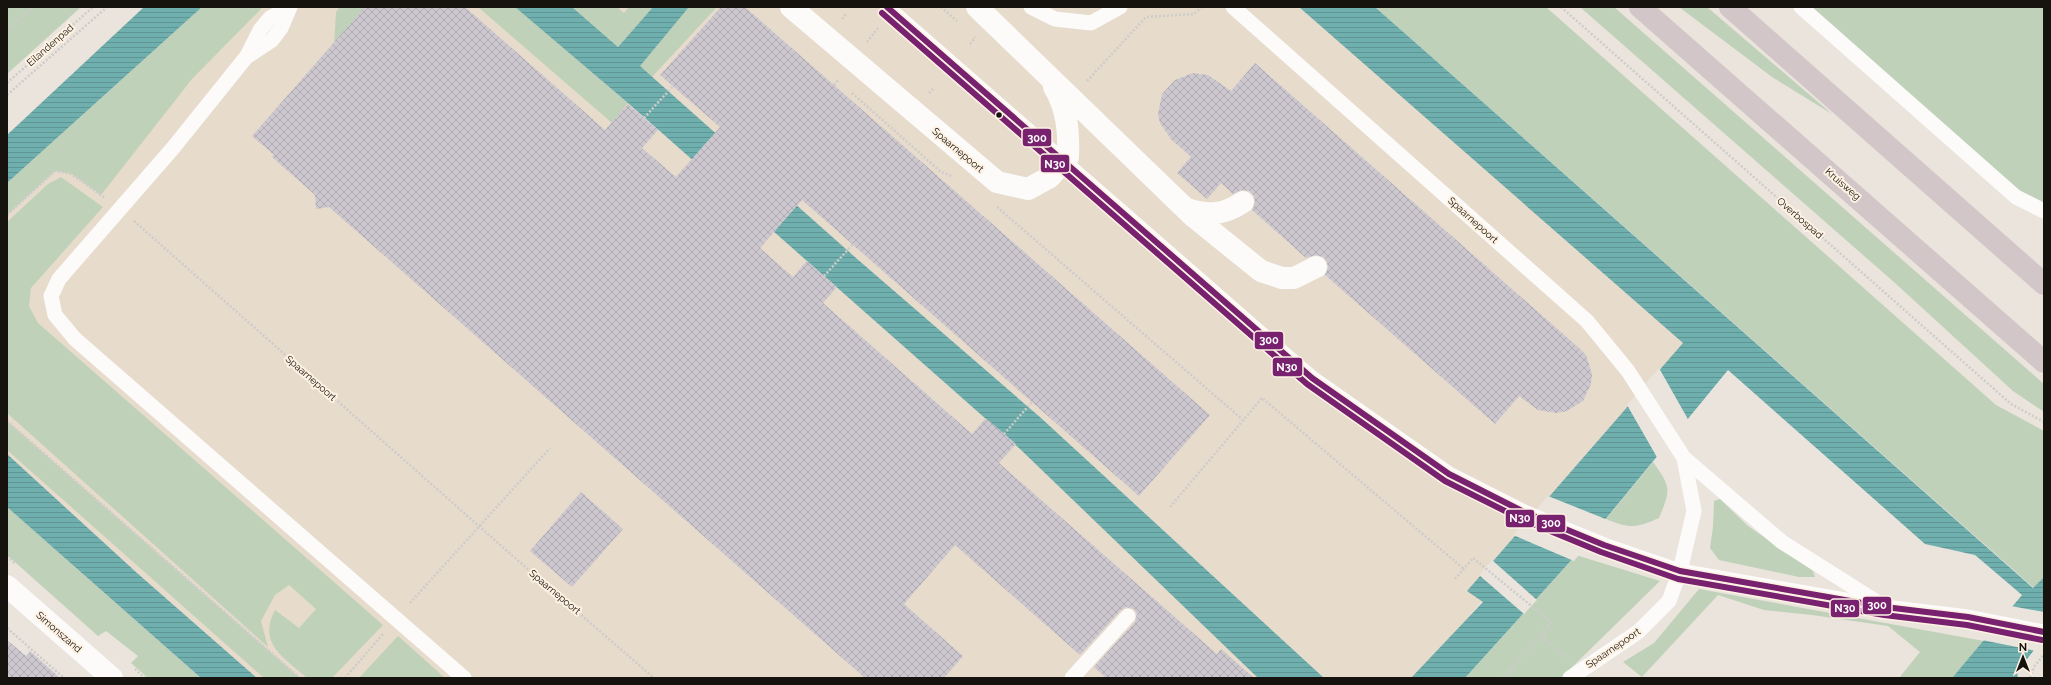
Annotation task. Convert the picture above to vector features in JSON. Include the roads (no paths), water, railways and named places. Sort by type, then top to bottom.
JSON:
[{"type":"highway","name":"Kruisweg","points":[[1640,7],[2044,362]]},
{"type":"highway","points":[[1730,7],[2044,284]]},
{"type":"street","name":"Spaarnepoort","points":[[791,7],[997,182],[1028,189],[1050,177],[1068,157],[1069,132],[1061,98],[1047,76]]},
{"type":"street","name":"Spaarnepoort","points":[[977,7],[1047,76],[1187,209],[1194,218],[1262,271],[1282,278],[1294,278],[1316,267]]},
{"type":"street","name":"Spaarnepoort","points":[[1187,209],[1202,214],[1219,214],[1231,210],[1243,202]]},
{"type":"street","name":"Simonszand","points":[[7,586],[112,678]]},
{"type":"lane","points":[[887,7],[1312,378],[1449,474],[1524,512],[1604,545],[1680,571],[1885,607],[1968,617],[2044,632]]},
{"type":"lane","points":[[1031,7],[1055,19],[1091,24],[1120,7]]},
{"type":"lane","name":"Spaarnepoort","points":[[1233,7],[1587,321],[1628,370],[1684,458],[1782,542],[1885,607]]},
{"type":"lane","points":[[1801,7],[2016,197],[2044,211]]},
{"type":"lane","points":[[289,8],[281,28],[272,40],[247,56],[173,148],[119,208],[59,279],[51,296],[55,315],[74,339],[464,678]]},
{"type":"lane","name":"Spaarnepoort","points":[[1570,678],[1638,632],[1669,601],[1680,571],[1694,511],[1684,458]]},
{"type":"lane","points":[[1072,678],[1128,616]]},
{"type":"water","points":[[144,7],[202,7],[7,183],[7,135]]},
{"type":"water","points":[[515,7],[572,7],[618,47],[653,7],[689,7],[640,66],[856,258],[1041,418],[1324,678],[1258,678],[1020,449],[628,103]]},
{"type":"water","points":[[1299,7],[1375,7],[2033,588],[2044,577],[2044,637],[2017,672],[2018,678],[1952,678],[2022,595],[1975,555],[1925,544],[1728,370],[1576,555],[1465,678],[1411,678],[1483,602],[1467,591],[1683,343]]},
{"type":"water","points":[[7,454],[137,573],[257,678],[201,678],[7,507]]}]
